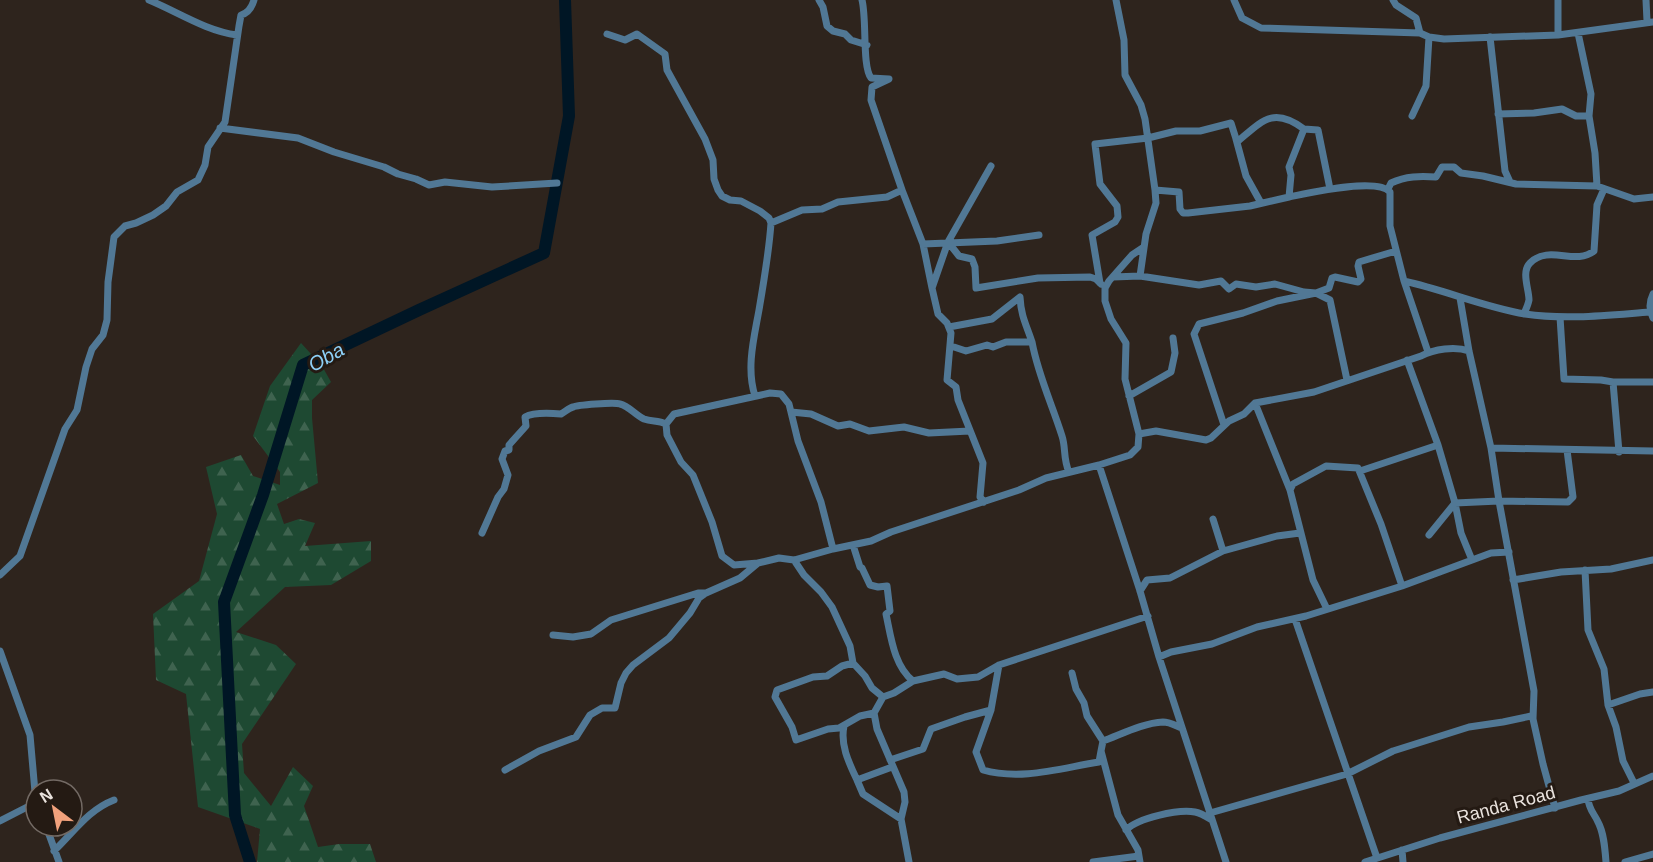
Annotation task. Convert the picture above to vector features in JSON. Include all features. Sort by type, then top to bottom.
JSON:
[{"type":"street","points":[[149,0],[174,10],[195,23],[225,34],[237,35]]},
{"type":"street","points":[[0,575],[21,556],[65,429],[77,410],[92,349],[103,335],[107,320],[108,282],[114,237],[125,226],[153,215],[166,206],[177,192],[198,180],[205,165],[208,147],[225,122],[241,15],[246,14],[254,0]]},
{"type":"street","points":[[819,0],[823,7],[826,26],[844,34],[851,40],[867,45]]},
{"type":"street","points":[[862,0],[867,45],[867,72],[871,78],[889,79],[872,87],[871,100],[923,244],[938,314],[949,327],[951,346],[947,380],[956,387],[958,400],[983,464],[980,497],[984,502]]},
{"type":"street","points":[[1116,0],[1124,40],[1125,75],[1141,105],[1155,190],[1156,202],[1149,220],[1140,276]]},
{"type":"street","points":[[1234,0],[1242,18],[1261,28],[1420,33],[1444,39],[1578,33],[1650,22],[1646,0]]},
{"type":"street","points":[[1393,0],[1396,5],[1416,18],[1420,33]]},
{"type":"street","points":[[1557,1],[1558,34]]},
{"type":"street","points":[[1524,314],[1529,299],[1526,272],[1527,266],[1532,261],[1548,254],[1579,257],[1589,255],[1594,251],[1597,205],[1601,187],[1589,116],[1591,94],[1578,33]]},
{"type":"street","points":[[608,34],[625,40],[637,34],[665,54],[667,70],[705,139],[713,160],[714,180],[718,190],[722,196],[730,200],[741,201],[769,218],[771,223],[769,252],[754,332],[750,381],[755,396]]},
{"type":"street","points":[[1412,116],[1426,86],[1429,37]]},
{"type":"street","points":[[1490,38],[1505,171],[1510,182]]},
{"type":"street","points":[[1498,114],[1534,113],[1562,109],[1576,116],[1589,116]]},
{"type":"street","points":[[1231,123],[1237,142],[1266,119],[1275,116],[1293,121],[1304,129],[1318,130],[1330,189]]},
{"type":"street","points":[[833,549],[820,502],[798,441],[789,404],[781,394],[770,393],[674,414],[666,424],[667,435],[681,462],[693,475],[712,522],[722,556],[734,565],[779,558],[794,560],[871,541],[891,532],[1018,490],[1046,478],[1099,465],[1130,454],[1136,450],[1139,434],[1125,371],[1126,343],[1111,319],[1107,307],[1092,236],[1115,222],[1118,217],[1117,206],[1100,184],[1095,144],[1148,138],[1176,131],[1200,131],[1231,123]]},
{"type":"street","points":[[1231,123],[1246,176],[1261,203]]},
{"type":"street","points":[[220,128],[298,138],[429,185],[446,182],[492,187],[557,183]]},
{"type":"street","points":[[1289,197],[1291,175],[1289,167],[1304,129]]},
{"type":"street","points":[[932,288],[948,242],[992,166]]},
{"type":"street","points":[[1428,352],[1404,281],[1390,226],[1390,192],[1388,189],[1391,183],[1418,176],[1436,177],[1442,167],[1454,167],[1461,173],[1516,184],[1601,187],[1634,199],[1653,197]]},
{"type":"street","points":[[1155,190],[1179,192],[1180,209],[1183,213],[1231,209],[1330,189],[1378,185],[1388,189]]},
{"type":"street","points":[[771,223],[802,210],[822,208],[837,202],[887,197],[902,190]]},
{"type":"street","points":[[923,244],[997,241],[1039,234]]},
{"type":"street","points":[[948,242],[958,256],[972,259],[975,267],[976,288],[1038,278],[1090,277],[1103,285]]},
{"type":"street","points":[[1103,285],[1132,255],[1144,247]]},
{"type":"street","points":[[1224,425],[1194,334],[1199,324],[1243,313],[1277,301],[1317,293],[1329,288],[1332,278],[1335,277],[1358,282],[1361,279],[1359,262],[1396,251]]},
{"type":"street","points":[[1113,277],[1140,276],[1199,285],[1221,280],[1229,289],[1236,284],[1256,287],[1275,284],[1317,293],[1330,300],[1347,380]]},
{"type":"street","points":[[1404,281],[1524,314],[1560,317],[1651,315],[1650,299],[1653,294]]},
{"type":"street","points":[[949,327],[992,319],[1020,297],[1021,316],[1032,342],[1043,386],[1063,438],[1064,462],[1069,472]]},
{"type":"street","points":[[1460,298],[1469,351],[1491,448],[1534,692],[1533,719],[1555,807]]},
{"type":"street","points":[[1560,317],[1564,378],[1653,382]]},
{"type":"street","points":[[1129,396],[1171,372],[1175,353],[1173,338]]},
{"type":"street","points":[[951,346],[966,351],[987,345],[993,347],[1006,342],[1032,342]]},
{"type":"street","points":[[1139,434],[1156,431],[1206,440],[1224,425],[1244,414],[1255,403],[1314,392],[1435,350],[1469,351]]},
{"type":"street","points":[[1407,360],[1438,445],[1461,532],[1472,560]]},
{"type":"street","points":[[1613,382],[1619,452]]},
{"type":"street","points":[[482,533],[504,489],[508,475],[502,459],[505,451],[509,450],[509,445],[526,426],[525,417],[528,414],[561,414],[576,405],[606,402],[621,404],[651,422],[659,421],[666,424]]},
{"type":"street","points":[[1255,403],[1290,490],[1313,580],[1327,609]]},
{"type":"street","points":[[791,412],[811,414],[838,426],[850,424],[869,431],[904,427],[929,433],[970,431]]},
{"type":"street","points":[[1360,471],[1438,445]]},
{"type":"street","points":[[1491,448],[1653,451]]},
{"type":"street","points":[[1429,535],[1455,503],[1568,502],[1572,500],[1567,450]]},
{"type":"street","points":[[1099,465],[1226,862]]},
{"type":"street","points":[[1290,490],[1293,484],[1326,466],[1355,467],[1360,471],[1402,586]]},
{"type":"street","points":[[1213,519],[1223,551]]},
{"type":"street","points":[[1140,591],[1147,580],[1170,578],[1223,551],[1277,536],[1300,533]]},
{"type":"street","points":[[853,545],[860,567],[870,585],[887,586],[890,611],[886,614],[890,633],[900,668],[913,681]]},
{"type":"street","points":[[1159,657],[1171,652],[1212,644],[1257,627],[1295,619],[1402,586],[1491,553],[1509,552]]},
{"type":"street","points":[[794,560],[832,607],[850,646],[853,663],[883,697]]},
{"type":"street","points":[[1513,580],[1561,572],[1611,569],[1653,560]]},
{"type":"street","points":[[505,770],[539,752],[576,737],[590,715],[602,708],[615,708],[626,673],[633,665],[669,639],[699,598],[740,578],[758,563]]},
{"type":"street","points":[[1585,570],[1588,630],[1604,669],[1608,705],[1623,761],[1634,783]]},
{"type":"street","points":[[553,636],[573,637],[591,634],[611,620],[632,612],[698,593],[706,593]]},
{"type":"street","points":[[909,862],[901,819],[905,802],[904,792],[878,729],[874,713],[883,697],[913,681],[944,674],[957,679],[978,677],[999,665],[1148,616]]},
{"type":"street","points":[[1295,619],[1377,858]]},
{"type":"street","points":[[0,651],[30,735],[34,778]]},
{"type":"street","points":[[853,663],[827,676],[813,677],[777,690],[775,697],[792,727],[796,740],[844,726],[860,716],[874,713]]},
{"type":"street","points":[[999,665],[991,710],[976,752],[984,770],[996,773],[1028,774],[1099,762],[1103,741],[1087,716],[1072,673]]},
{"type":"street","points":[[1608,705],[1653,692]]},
{"type":"street","points":[[857,780],[923,749],[931,729],[991,710]]},
{"type":"street","points":[[1126,830],[1138,821],[1186,811],[1198,812],[1211,817],[1347,774],[1393,751],[1469,727],[1526,716],[1531,716],[1533,719]]},
{"type":"street","points":[[1103,741],[1131,730],[1166,722],[1182,728]]},
{"type":"street","points":[[844,726],[842,736],[846,756],[863,794],[901,819]]},
{"type":"street","points":[[1093,862],[1140,859],[1118,815],[1101,751]]},
{"type":"street","name":"Randa Road","points":[[1365,862],[1555,807],[1619,791],[1653,776]]},
{"type":"street","points":[[1588,799],[1590,809],[1598,820],[1606,862]]},
{"type":"street","points":[[54,851],[83,821],[85,815],[114,800]]},
{"type":"street","points":[[0,821],[24,811]]},
{"type":"street","points":[[50,838],[58,862]]},
{"type":"street","points":[[1402,850],[1403,862]]},
{"type":"street","points":[[1625,862],[1653,854]]},
{"type":"green space","points":[[301,343],[322,366],[331,382],[312,400],[318,483],[277,504],[284,524],[299,519],[315,523],[305,546],[371,541],[371,561],[331,585],[285,587],[236,632],[276,645],[296,664],[242,744],[244,773],[271,806],[293,767],[313,786],[304,806],[318,847],[370,844],[376,862],[257,862],[260,829],[198,807],[186,694],[156,680],[153,614],[199,581],[217,514],[206,467],[241,455],[253,476],[280,485],[280,472],[253,436],[270,386]]},
{"type":"waterway","name":"Oba","points":[[250,862],[235,815],[224,602],[263,495],[303,365],[544,253],[569,116],[565,0]]}]
